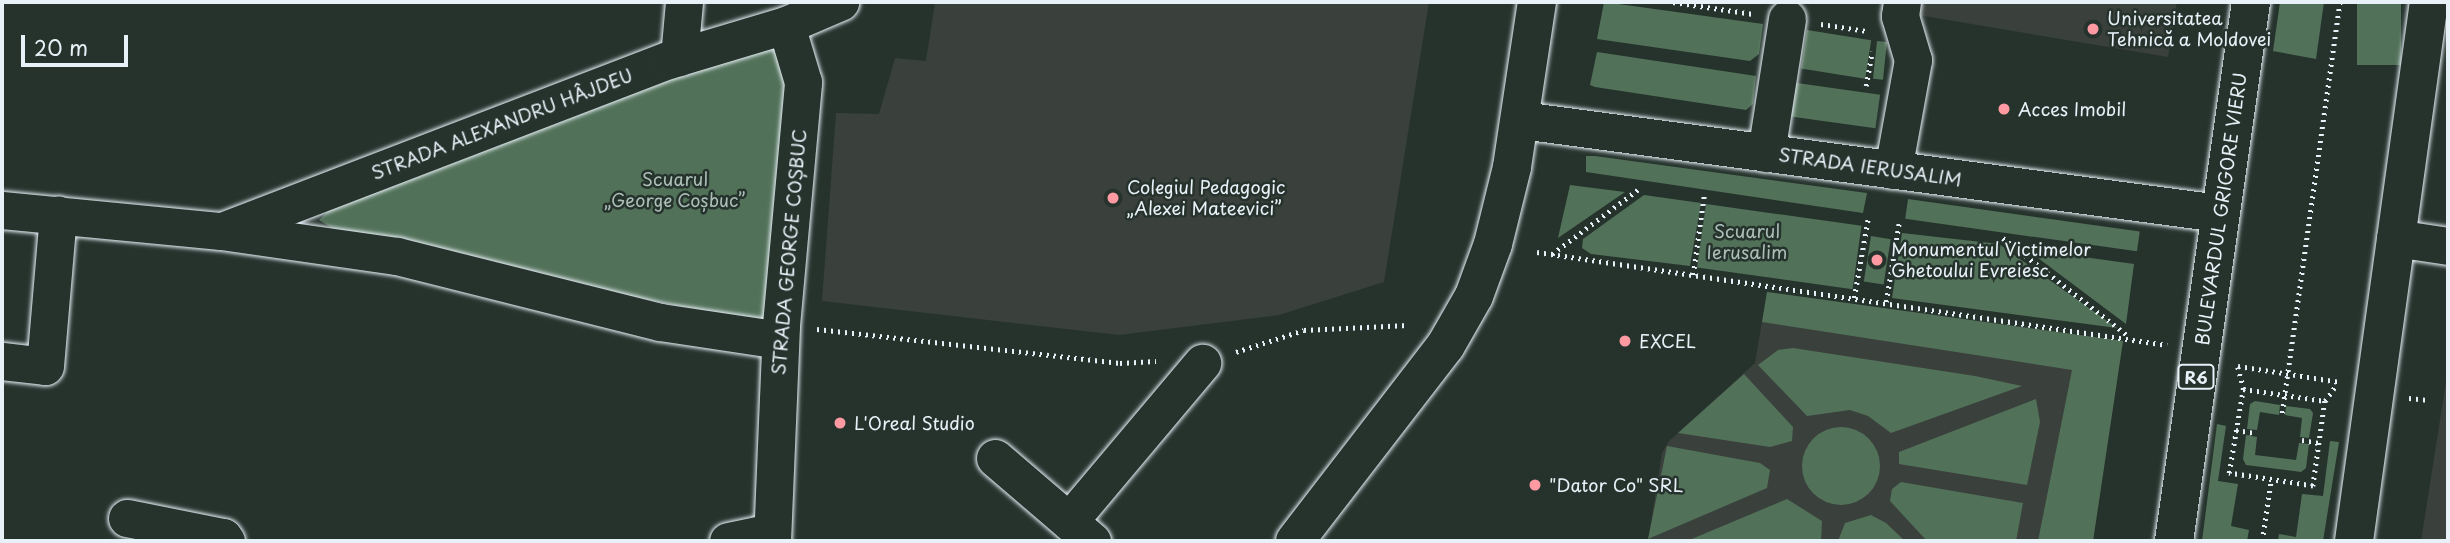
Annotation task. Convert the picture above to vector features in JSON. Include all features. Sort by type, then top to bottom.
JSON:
[{"type":"main road","points":[[1295,541],[1460,322],[1493,244],[1521,120],[1537,2]]},
{"type":"main road","name":"BULEVARDUL GRIGORE VIERU","points":[[2174,541],[2251,2]]},
{"type":"main road","points":[[2354,541],[2429,2]]},
{"type":"street","points":[[679,57],[684,2]]},
{"type":"street","points":[[786,25],[840,2]]},
{"type":"street","points":[[1893,170],[1913,60],[1900,16],[1902,2]]},
{"type":"street","points":[[1766,153],[1787,19]]},
{"type":"street","name":"STRADA ALEXANDRU HÂJDEU","points":[[221,231],[679,57],[786,25]]},
{"type":"street","name":"STRADA GEORGE COȘBUC","points":[[752,539],[781,333],[803,82],[786,25]]},
{"type":"street","name":"STRADA IERUSALIM","points":[[1521,120],[2219,213]]},
{"type":"street","name":"STRADA ALEXANDRU HÂJDEU","points":[[2,210],[221,231],[397,256],[660,322],[781,333]]},
{"type":"street","points":[[2,361],[45,366],[58,215]]},
{"type":"street","points":[[2395,238],[2448,246]]},
{"type":"street","points":[[995,458],[1080,531],[1202,363]]},
{"type":"street","points":[[127,518],[226,541]]},
{"type":"path","points":[[2282,413],[2340,2]]},
{"type":"path","points":[[1866,86],[1873,46]]},
{"type":"path","points":[[1551,254],[1640,188]]},
{"type":"path","points":[[1693,275],[1704,196]]},
{"type":"path","points":[[1854,298],[1868,219]]},
{"type":"path","points":[[1886,302],[1899,223]]},
{"type":"path","points":[[2003,238],[2131,338]]},
{"type":"path","points":[[1538,252],[2131,338],[2170,346]]},
{"type":"path","points":[[781,333],[1120,362],[1202,363],[1304,330],[1408,325]]},
{"type":"path","points":[[2233,360],[2239,367],[2244,389],[2229,473],[2313,486],[2325,401],[2339,381]]},
{"type":"path","points":[[2239,367],[2339,381],[2349,388]]},
{"type":"path","points":[[2244,389],[2325,401]]},
{"type":"path","points":[[2236,430],[2255,433]]},
{"type":"path","points":[[2302,440],[2319,443]]},
{"type":"path","points":[[2262,541],[2271,480]]},
{"type":"shaded area","name":"Colegiul Pedagogic „Alexei Mateevici”","points":[[935,2],[1429,2],[1384,282],[1279,315],[1119,335],[822,301],[836,113],[879,114],[895,58],[926,61]]},
{"type":"shaded area","name":"Universitatea Tehnică a Moldovei","points":[[1914,2],[2177,2],[2168,57],[1912,14]]},
{"type":"shaded area","points":[[1767,292],[2123,341],[2093,541],[1648,541],[1662,453],[1669,441],[1755,363]]},
{"type":"shaded area","points":[[2448,367],[2448,541],[2421,541],[2446,382]]},
{"type":"green space","points":[[1604,2],[1763,24],[1759,54],[1750,61],[1597,39]]},
{"type":"green space","points":[[2280,2],[2324,2],[2316,59],[2273,51]]},
{"type":"green space","points":[[2357,2],[2401,2],[2401,65],[2357,65]]},
{"type":"green space","points":[[1807,30],[1871,40],[1865,79],[1801,69]]},
{"type":"green space","name":"Scuarul „George Coșbuc”","points":[[783,33],[788,186],[772,325],[350,239],[319,220],[348,192]]},
{"type":"green space","points":[[1877,41],[1887,42],[1883,80],[1873,79]]},
{"type":"green space","points":[[1597,52],[1756,76],[1753,104],[1746,110],[1595,87],[1590,85]]},
{"type":"green space","points":[[1790,82],[1880,95],[1875,128],[1785,116]]},
{"type":"green space","name":"Scuarul Ierusalim","points":[[1586,156],[1867,193],[1863,213],[1586,172]]},
{"type":"green space","points":[[1570,185],[1625,192],[1558,238]]},
{"type":"green space","name":"Scuarul Ierusalim","points":[[1644,195],[1701,203],[1690,266],[1591,254],[1582,248],[1583,239]]},
{"type":"green space","points":[[1908,199],[2140,232],[2137,251],[1905,219]]},
{"type":"green space","name":"Scuarul Ierusalim","points":[[1706,204],[1861,226],[1853,289],[1697,267]]},
{"type":"green space","points":[[1902,233],[1999,244],[2117,328],[1892,298]]},
{"type":"green space","points":[[1871,236],[1891,239],[1884,285],[1864,281]]},
{"type":"green space","points":[[2026,249],[2134,264],[2126,324]]},
{"type":"green space","points":[[1767,292],[2123,341],[2093,541],[2038,541],[2072,370],[1762,322]]},
{"type":"green space","points":[[1793,348],[1975,376],[2022,386],[1891,433],[1868,416],[1850,410],[1807,416],[1758,365],[1778,350]]},
{"type":"green space","points":[[1744,374],[1793,427],[1792,441],[1770,447],[1678,433]]},
{"type":"green space","points":[[2036,399],[2040,422],[2027,485],[1899,464],[1899,452]]},
{"type":"green space","points":[[2255,401],[2280,405],[2279,415],[2260,412],[2257,430],[2247,429],[2250,404]]},
{"type":"green space","points":[[2286,406],[2310,409],[2313,413],[2309,438],[2300,437],[2302,418],[2285,415]]},
{"type":"green space","points":[[2217,424],[2226,426],[2218,481],[2238,484],[2231,526],[2249,530],[2247,541],[2202,541]]},
{"type":"green space","points":[[1841,427],[1856,430],[1869,438],[1877,451],[1880,466],[1877,481],[1869,494],[1856,502],[1841,505],[1826,502],[1813,494],[1805,481],[1802,466],[1805,451],[1813,438],[1826,430]]},
{"type":"green space","points":[[2246,435],[2257,437],[2255,455],[2296,460],[2299,443],[2309,444],[2306,468],[2301,472],[2246,465],[2243,459]]},
{"type":"green space","points":[[2330,441],[2339,442],[2323,541],[2278,541],[2279,534],[2296,537],[2302,494],[2323,496]]},
{"type":"green space","points":[[1667,446],[1760,463],[1770,470],[1767,488],[1648,539]]},
{"type":"green space","points":[[1901,482],[2023,503],[2016,541],[1927,541],[1890,501],[1892,489]]},
{"type":"green space","points":[[1787,499],[1822,521],[1821,541],[1687,541]]},
{"type":"green space","points":[[1871,515],[1886,523],[1905,541],[1838,541],[1845,523]]},
{"type":"place","name":"Universitatea Tehnică a Moldovei","points":[[2093,29]]},
{"type":"place","name":"Acces Imobil","points":[[2004,109]]},
{"type":"place","name":"Colegiul Pedagogic „Alexei Mateevici”","points":[[1113,198]]},
{"type":"place","name":"Monumentul Victimelor Ghetoului Evreiesc","points":[[1877,260]]},
{"type":"place","name":"EXCEL","points":[[1625,341]]},
{"type":"place","name":"L'Oreal Studio","points":[[840,423]]},
{"type":"place","name":"\"Dator Co\" SRL","points":[[1535,485]]}]
